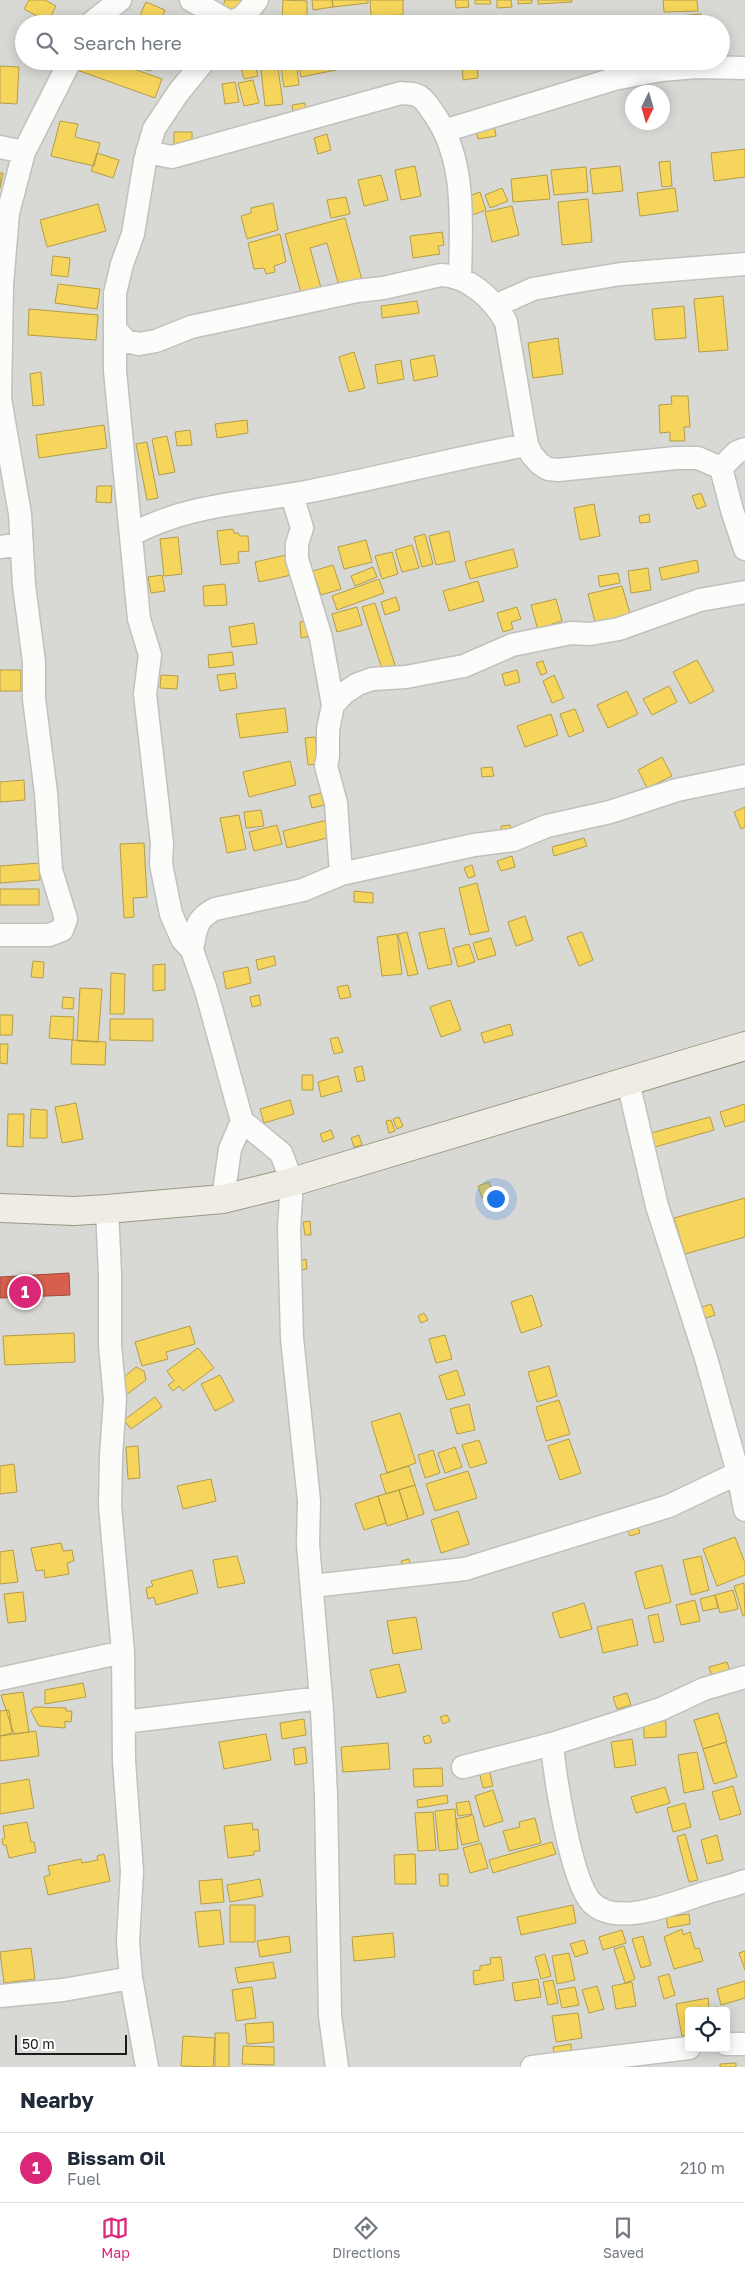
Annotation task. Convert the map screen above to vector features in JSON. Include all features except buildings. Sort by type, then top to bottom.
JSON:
[{"type":"main road","points":[[0,1208],[74,1211],[223,1199],[292,1182],[745,1046]]},
{"type":"street","points":[[101,15],[120,0]]},
{"type":"street","points":[[191,0],[217,15]]},
{"type":"street","points":[[244,15],[257,0]]},
{"type":"street","points":[[730,68],[745,68]]},
{"type":"street","points":[[0,935],[49,934],[62,930],[66,919],[51,870],[46,794],[34,699],[34,662],[24,585],[11,546],[15,481],[0,399],[5,240],[8,213],[24,152],[65,70]]},
{"type":"street","points":[[197,70],[178,93],[154,129],[147,152],[133,234],[122,264],[115,293],[115,371],[139,619],[150,655],[145,694],[161,836],[161,864],[171,914],[182,938],[192,950],[206,990],[242,1121],[281,1153],[292,1182],[289,1228],[292,1338],[309,1501],[308,1544],[321,1698],[326,1796],[330,2016],[337,2067]]},
{"type":"street","points":[[444,131],[614,78],[661,70]]},
{"type":"street","points":[[147,152],[172,157],[401,93],[417,95],[438,119],[456,163],[460,208],[460,277]]},
{"type":"street","points":[[0,147],[24,152]]},
{"type":"street","points":[[495,306],[532,289],[566,283],[621,274],[745,264]]},
{"type":"street","points":[[115,329],[126,341],[139,344],[156,341],[191,327],[357,290],[382,288],[441,274],[460,277],[482,293],[495,306],[506,322],[527,445],[532,455],[540,464],[558,470],[676,458],[698,458],[721,468]]},
{"type":"street","points":[[131,535],[155,524],[218,506],[292,495],[454,458],[527,445]]},
{"type":"street","points":[[721,468],[737,452],[745,450]]},
{"type":"street","points":[[721,468],[732,510],[745,548]]},
{"type":"street","points":[[292,495],[302,528],[297,544],[297,558],[320,638],[333,705],[328,730],[326,766],[336,803],[341,874]]},
{"type":"street","points":[[333,705],[344,693],[358,684],[372,679],[406,677],[464,666],[512,645],[571,633],[590,634],[619,629],[700,600],[745,592]]},
{"type":"street","points":[[192,950],[198,922],[204,915],[215,909],[257,898],[303,890],[341,874],[474,845],[513,840],[547,826],[610,812],[677,790],[745,776]]},
{"type":"street","points":[[628,1082],[657,1206],[706,1358],[738,1473],[745,1510]]},
{"type":"street","points":[[223,1199],[230,1148],[242,1121]]},
{"type":"street","points":[[106,1209],[110,1274],[110,1345],[115,1399],[110,1456],[110,1506],[123,1652],[124,1761],[132,1872],[128,1941],[131,1978],[147,2067]]},
{"type":"street","points":[[312,1586],[465,1569],[669,1506],[738,1473]]},
{"type":"street","points":[[0,1679],[123,1652]]},
{"type":"street","points":[[463,1767],[552,1744],[661,1709],[704,1689],[745,1677]]},
{"type":"street","points":[[124,1722],[321,1698]]},
{"type":"street","points":[[552,1744],[555,1772],[567,1833],[582,1888],[592,1904],[607,1911],[635,1913],[666,1907],[745,1880]]},
{"type":"street","points":[[0,1996],[63,1990],[131,1978]]},
{"type":"street","points":[[730,2044],[745,2044]]},
{"type":"street","points":[[532,2067],[685,2048]]},
{"type":"shaded area","points":[[0,0],[745,0],[745,2067],[0,2067]]},
{"type":"place","name":"Bissam Oil","points":[[25,1292]]}]
